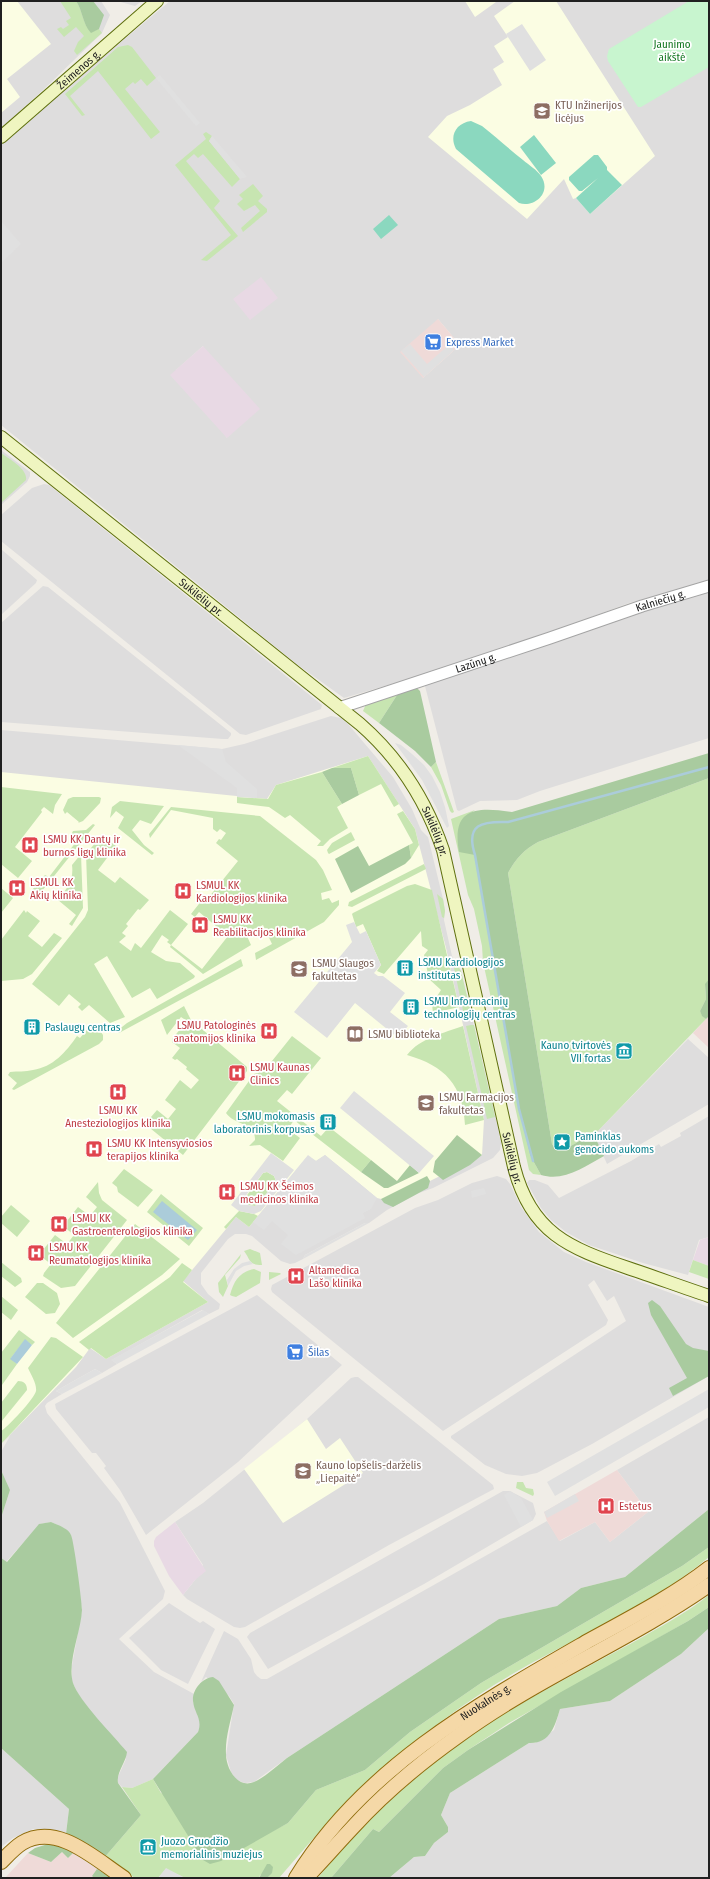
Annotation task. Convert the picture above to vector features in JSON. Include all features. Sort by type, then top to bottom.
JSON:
[{"type":"main road","name":"Žeimenos g.","points":[[1,137],[157,1]]},
{"type":"main road","name":"Sukilėlių pr.","points":[[1,436],[372,735],[397,762],[417,790],[436,829],[443,850],[516,1174],[523,1195],[531,1209],[554,1234],[576,1249],[709,1296]]},
{"type":"main road","name":"Nuokalnės g.","points":[[306,1878],[335,1825],[374,1786],[442,1730],[499,1692],[657,1602],[709,1568]]},
{"type":"main road","name":"Nuokalnės g.","points":[[296,1878],[311,1868],[374,1805],[422,1762],[459,1735],[502,1706],[683,1604],[709,1585]]},
{"type":"main road","points":[[1,1862],[21,1844],[28,1840],[42,1837],[53,1837],[69,1842],[124,1878]]},
{"type":"main road","points":[[288,1878],[311,1868]]},
{"type":"street","name":"Kalniečių g.","points":[[612,616],[709,586]]},
{"type":"street","name":"Lazūnų g.","points":[[339,708],[612,616]]},
{"type":"shaded area","points":[[1,1],[101,1],[110,15],[102,33],[1,128]]},
{"type":"shaded area","points":[[1,1],[17,1],[51,44],[7,79],[20,97],[1,113]]},
{"type":"shaded area","points":[[117,1],[142,1],[135,6]]},
{"type":"shaded area","points":[[170,1],[709,1],[709,582],[629,603],[490,655],[344,698],[298,665],[1,425],[1,144]],"holes":[[[438,319],[460,345],[423,378]],[[203,346],[227,438],[176,370]]]},
{"type":"shaded area","points":[[465,1],[495,1],[496,2],[475,17]]},
{"type":"shaded area","name":"KTU Inžinerijos licėjus","points":[[515,1],[556,1],[655,156],[590,214],[576,198],[573,199],[564,179],[527,219],[428,137],[447,116],[470,105],[502,85],[493,69],[504,62],[494,46],[508,37],[494,16]]},
{"type":"shaded area","points":[[522,24],[546,60],[530,71],[506,34]]},
{"type":"shaded area","points":[[160,75],[200,123],[196,126],[156,78]]},
{"type":"shaded area","points":[[212,136],[247,177],[240,179],[209,141]]},
{"type":"shaded area","points":[[1,221],[21,244],[1,263]]},
{"type":"shaded area","points":[[261,277],[278,298],[250,320],[233,299]]},
{"type":"shaded area","points":[[438,319],[460,345],[423,378],[400,352]]},
{"type":"shaded area","points":[[410,344],[427,364],[450,344],[454,350],[424,377],[401,351]]},
{"type":"shaded area","points":[[203,346],[260,409],[227,438],[170,375]]},
{"type":"shaded area","points":[[1,450],[30,472],[30,476],[27,482],[1,505]]},
{"type":"shaded area","points":[[44,484],[49,485],[322,705],[321,709],[246,735],[240,734],[1,541],[1,515],[32,488]]},
{"type":"shaded area","points":[[1,549],[37,580],[36,583],[1,615]]},
{"type":"shaded area","points":[[43,586],[48,587],[231,733],[228,739],[1,722],[1,623]]},
{"type":"shaded area","points":[[709,590],[709,738],[540,791],[517,800],[480,801],[459,811],[457,810],[425,686],[426,684],[595,628],[617,618]]},
{"type":"shaded area","name":"LSMU Kaunas Clinics","points":[[331,716],[341,718],[348,724],[393,777],[412,809],[421,830],[428,837],[443,899],[445,911],[444,920],[452,956],[461,971],[497,1124],[501,1143],[500,1150],[493,1158],[433,1188],[419,1193],[387,1210],[369,1223],[365,1223],[305,1255],[303,1259],[295,1263],[290,1264],[281,1261],[252,1236],[246,1234],[235,1234],[228,1239],[201,1273],[201,1284],[208,1294],[220,1304],[219,1309],[209,1314],[202,1310],[112,1360],[117,1364],[102,1373],[95,1369],[56,1391],[62,1394],[47,1403],[45,1406],[47,1413],[120,1503],[165,1591],[163,1599],[119,1639],[154,1672],[194,1694],[193,1702],[201,1724],[198,1732],[153,1779],[132,1788],[122,1787],[118,1783],[117,1779],[126,1759],[77,1693],[72,1681],[72,1665],[82,1610],[71,1535],[64,1528],[51,1522],[40,1524],[6,1562],[1,1558],[1,1518],[10,1490],[1,1470],[1,1452],[10,1436],[1,1444],[1,730],[222,749],[244,744]]},
{"type":"shaded area","points":[[395,743],[401,745],[412,754],[424,765],[432,776],[445,807],[449,826],[447,828],[422,780]]},
{"type":"shaded area","points":[[178,745],[222,749],[226,762],[257,789],[257,798],[237,797],[237,788]]},
{"type":"shaded area","name":"LSMU Kaunas Clinics","points":[[368,756],[415,829],[446,948],[484,1120],[482,1155],[390,1201],[377,1198],[325,1155],[316,1161],[308,1156],[249,1227],[236,1217],[183,1281],[208,1302],[106,1359],[90,1348],[76,1367],[1,1444],[1,772],[267,799],[276,785]]},
{"type":"shaded area","points":[[354,922],[360,934],[366,931],[381,965],[374,973],[378,976],[383,976],[405,993],[390,1012],[408,1026],[398,1038],[355,1003],[327,1038],[294,1012],[352,942],[346,925]]},
{"type":"shaded area","points":[[709,1016],[709,1048],[693,1033]]},
{"type":"shaded area","points":[[688,1039],[709,1058],[709,1104],[607,1164],[594,1135]]},
{"type":"shaded area","points":[[354,1091],[434,1156],[419,1173],[340,1108]]},
{"type":"shaded area","points":[[709,1116],[709,1237],[699,1240],[688,1275],[643,1263],[589,1245],[566,1232],[551,1220],[541,1208],[527,1183],[529,1180],[535,1180],[548,1185],[559,1198],[631,1161],[659,1144],[661,1147],[681,1136],[680,1133]]},
{"type":"shaded area","points":[[271,1153],[294,1170],[261,1211],[254,1214],[239,1211],[231,1205]],"holes":[[[267,1172],[274,1176],[276,1181],[258,1204],[255,1206],[248,1205],[245,1198],[263,1173]]]},
{"type":"shaded area","points":[[308,1155],[316,1161],[325,1155],[377,1198],[371,1209],[363,1213],[365,1218],[296,1255],[281,1244],[288,1235],[272,1221],[264,1230],[253,1222]]},
{"type":"shaded area","points":[[497,1176],[506,1179],[510,1184],[521,1207],[539,1232],[564,1252],[586,1262],[709,1307],[709,1376],[592,1444],[537,1473],[522,1476],[506,1474],[485,1465],[451,1438],[451,1436],[626,1321],[614,1296],[607,1301],[594,1280],[588,1285],[608,1320],[606,1325],[443,1431],[272,1292],[271,1289],[272,1285],[415,1208],[438,1200],[472,1183]]},
{"type":"shaded area","points":[[484,1188],[486,1194],[472,1198],[471,1191]]},
{"type":"shaded area","points":[[365,1223],[369,1223],[303,1259],[305,1255]]},
{"type":"shaded area","points":[[709,1237],[709,1266],[693,1260],[700,1240]]},
{"type":"shaded area","points":[[250,1261],[253,1264],[244,1266],[236,1271],[228,1286],[227,1280],[234,1269],[242,1263]]},
{"type":"shaded area","points":[[257,1295],[342,1365],[238,1462],[146,1535],[120,1490],[104,1468],[106,1466],[96,1453],[92,1453],[56,1409],[55,1404]]},
{"type":"shaded area","points":[[203,1310],[209,1314],[117,1364],[111,1360]]},
{"type":"shaded area","points":[[95,1369],[102,1373],[62,1394],[56,1391]]},
{"type":"shaded area","points":[[358,1377],[493,1485],[494,1489],[389,1545],[245,1627],[234,1627],[187,1599],[183,1595],[195,1580],[203,1565],[175,1522],[203,1503],[307,1419],[351,1378]]},
{"type":"shaded area","points":[[709,1389],[709,1407],[555,1496],[547,1482]]},
{"type":"shaded area","points":[[709,1417],[709,1509],[625,1577],[581,1588],[557,1606],[499,1619],[287,1758],[254,1782],[245,1783],[236,1780],[231,1772],[226,1755],[234,1704],[229,1696],[206,1677],[201,1682],[224,1631],[238,1639],[251,1659],[254,1672],[257,1676],[261,1679],[267,1679],[547,1521],[560,1541],[595,1522],[610,1542],[648,1512],[617,1470]]},
{"type":"shaded area","name":"Kauno lopšelis-darželis „Liepaitė“","points":[[307,1419],[326,1449],[340,1438],[363,1473],[283,1523],[244,1469]]},
{"type":"shaded area","points":[[617,1470],[648,1512],[610,1542],[595,1522],[559,1541],[547,1521],[544,1512]]},
{"type":"shaded area","points":[[503,1491],[510,1491],[533,1503],[536,1514],[533,1520],[424,1584],[268,1669],[247,1637],[250,1633]]},
{"type":"shaded area","points":[[510,1491],[521,1498],[533,1520],[521,1527],[504,1495]]},
{"type":"shaded area","points":[[575,1494],[579,1501],[547,1518],[544,1512]]},
{"type":"shaded area","points":[[175,1522],[206,1571],[195,1580],[183,1595],[169,1576],[154,1546],[156,1537]]},
{"type":"shaded area","points":[[169,1603],[200,1623],[203,1621],[215,1629],[188,1684],[161,1670],[129,1638]]},
{"type":"shaded area","points":[[709,1628],[709,1878],[389,1878],[414,1857],[425,1856],[434,1843],[448,1832],[448,1827],[441,1815],[450,1793],[529,1743],[535,1743],[554,1730],[560,1709],[610,1701],[681,1654]]},
{"type":"shaded area","points":[[1,1748],[69,1809],[66,1834],[54,1830],[33,1829],[13,1838],[1,1847]]},
{"type":"shaded area","points":[[62,1852],[68,1858],[73,1853],[97,1869],[92,1876],[94,1878],[5,1878],[28,1853],[51,1862]]},
{"type":"shaded area","points":[[166,1868],[185,1878],[158,1878]]},
{"type":"green space","points":[[60,1],[76,1],[84,21],[91,32],[99,29],[102,33],[77,55],[74,51],[78,42],[84,36],[76,27],[64,37],[57,29],[61,27],[63,29],[69,25],[66,21],[71,18]]},
{"type":"green space","points":[[76,1],[93,1],[104,15],[99,29],[91,33]]},
{"type":"green space","name":"Jaunimo aikštė","points":[[689,1],[709,1],[709,67],[641,107],[638,107],[608,61],[607,56],[609,49]]},
{"type":"green space","points":[[128,45],[132,47],[156,78],[147,86],[141,79],[135,84],[133,82],[125,89],[160,132],[151,139],[98,71],[70,96],[85,115],[82,116],[65,94],[118,47]]},
{"type":"green space","points":[[471,121],[482,126],[541,176],[544,182],[543,193],[536,201],[525,204],[519,203],[456,149],[453,139],[455,131],[461,124]]},
{"type":"green space","points":[[206,132],[212,136],[209,141],[240,179],[232,187],[203,154],[198,158],[194,154],[186,161],[220,201],[214,208],[238,236],[207,261],[201,260],[231,235],[175,165],[206,139],[203,134]]},
{"type":"green space","points":[[534,135],[556,163],[541,175],[520,147]]},
{"type":"green space","points":[[594,155],[598,155],[607,167],[607,170],[622,185],[590,214],[576,198],[598,178],[582,191],[579,191],[569,180],[569,177]]},
{"type":"green space","points":[[253,184],[263,196],[258,201],[267,209],[267,212],[243,232],[241,228],[260,211],[255,205],[244,211],[237,204],[243,199],[239,195]]},
{"type":"green space","points":[[389,215],[398,225],[381,239],[373,229]]},
{"type":"green space","points":[[1,453],[21,468],[26,476],[26,480],[1,503]]},
{"type":"green space","points":[[417,688],[420,691],[436,762],[431,767],[415,751],[379,723],[399,692]]},
{"type":"green space","points":[[399,692],[379,723],[363,711],[366,704]]},
{"type":"green space","points":[[709,753],[709,778],[538,842],[521,855],[508,873],[552,1144],[556,1150],[562,1149],[594,1135],[604,1156],[581,1169],[566,1175],[549,1177],[541,1175],[530,1155],[519,1109],[475,855],[459,852],[459,826],[463,818],[469,813],[488,810],[512,812]]},
{"type":"green space","points":[[368,756],[399,804],[394,807],[381,784],[359,795],[351,768],[332,768]]},
{"type":"green space","points":[[436,762],[454,812],[452,813],[441,785],[431,767]]},
{"type":"green space","points":[[332,768],[351,768],[359,795],[342,804],[322,772]]},
{"type":"green space","points":[[322,772],[342,804],[337,807],[348,828],[330,839],[323,846],[317,846],[321,841],[290,815],[285,818],[269,807],[237,803],[237,797],[268,799],[276,785]]},
{"type":"green space","points":[[709,778],[709,979],[705,985],[706,999],[700,1011],[706,1019],[594,1135],[567,1148],[556,1150],[552,1144],[508,873],[521,855],[538,842]]},
{"type":"green space","points":[[1,787],[62,794],[55,805],[53,814],[44,807],[41,810],[42,812],[15,847],[32,861],[18,878],[1,864]]},
{"type":"green space","points":[[73,797],[101,798],[100,803],[83,821],[78,823],[79,822],[67,812],[65,814],[63,810],[68,799]]},
{"type":"green space","points":[[120,801],[164,806],[151,824],[140,820],[132,830],[144,845],[154,853],[152,855],[118,828],[124,817],[116,811],[110,818],[112,807]]},
{"type":"green space","points":[[171,807],[260,816],[316,860],[323,870],[332,890],[321,893],[322,900],[329,898],[332,903],[339,900],[339,905],[324,922],[256,960],[255,953],[272,944],[263,925],[246,934],[251,945],[203,974],[170,947],[171,945],[202,969],[228,936],[199,912],[195,917],[191,914],[206,895],[209,897],[238,861],[216,843],[219,839],[221,840],[226,833],[220,829],[217,832],[213,829],[213,818],[171,810],[150,838],[149,834]]},
{"type":"green space","points":[[475,810],[466,817],[475,855],[519,1109],[530,1155],[541,1175],[533,1174],[529,1170],[483,962],[482,946],[474,909],[468,895],[451,819]]},
{"type":"green space","points":[[403,811],[415,829],[419,845],[411,858],[409,845],[413,843],[397,814]]},
{"type":"green space","points":[[93,824],[95,825],[42,891],[37,894],[32,890],[45,875],[49,877],[76,842],[70,837],[73,831],[86,830]]},
{"type":"green space","points":[[351,832],[355,840],[329,854],[328,853],[327,850],[332,843]]},
{"type":"green space","points":[[102,835],[116,846],[98,870],[115,883],[120,877],[149,900],[140,910],[138,909],[126,924],[128,926],[122,933],[126,936],[119,942],[131,951],[135,943],[141,948],[170,910],[188,924],[171,945],[167,942],[169,940],[162,935],[151,952],[166,961],[180,963],[195,976],[157,999],[150,988],[132,998],[107,956],[94,964],[125,1017],[110,1023],[89,1005],[82,1011],[78,1007],[81,1004],[69,994],[59,1006],[32,984],[85,917],[88,910],[86,854]]},
{"type":"green space","points":[[409,845],[411,858],[405,864],[351,893],[335,859],[358,846],[369,866]]},
{"type":"green space","points":[[81,854],[83,908],[72,926],[69,924],[76,915],[58,900],[71,880],[72,865]]},
{"type":"green space","points":[[424,864],[426,869],[352,907],[348,906],[349,902]]},
{"type":"green space","points":[[415,884],[432,890],[459,1007],[433,1013],[432,1004],[441,990],[429,979],[424,955],[428,950],[422,946],[421,931],[384,974],[377,971],[381,965],[363,924],[356,927],[353,913],[407,886]]},
{"type":"green space","points":[[1,888],[13,898],[1,913]]},
{"type":"green space","points":[[437,894],[443,899],[445,911],[444,918],[442,917]]},
{"type":"green space","points":[[24,910],[26,913],[27,911],[40,921],[28,936],[42,947],[54,933],[62,938],[32,974],[23,979],[1,981],[1,940]]},
{"type":"green space","points":[[241,959],[243,966],[119,1033],[117,1031],[127,1023]]},
{"type":"green space","points":[[457,964],[461,971],[472,1017],[465,1020],[454,968]]},
{"type":"green space","points":[[709,979],[709,1016],[706,1019],[702,1016],[700,1011],[706,999],[705,984]]},
{"type":"green space","points":[[184,1006],[194,1026],[197,1025],[247,1067],[247,1071],[183,1155],[145,1124],[157,1110],[168,1119],[176,1109],[165,1100],[180,1080],[191,1089],[199,1080],[186,1069],[187,1067],[177,1059],[175,1060],[172,1058],[180,1048],[172,1042],[172,1039],[187,1021],[181,1017],[167,1035],[161,1020]]},
{"type":"green space","points":[[92,1024],[96,1025],[103,1035],[103,1040],[99,1044],[14,1090],[12,1089],[17,1083],[8,1075],[10,1072],[27,1071],[47,1066],[64,1053],[77,1036],[80,1038]]},
{"type":"green space","points":[[474,1025],[495,1117],[487,1119],[466,1026]]},
{"type":"green space","points":[[463,1026],[484,1120],[465,1125],[460,1099],[456,1088],[450,1079],[442,1071],[432,1065],[407,1055],[412,1049],[425,1040]]},
{"type":"green space","points":[[292,1036],[321,1058],[292,1094],[287,1090],[277,1101],[321,1136],[329,1127],[371,1160],[361,1172],[294,1120],[288,1129],[300,1138],[283,1161],[260,1145],[249,1146],[255,1140],[252,1130],[234,1120],[226,1113],[254,1074],[264,1071]]},
{"type":"green space","points":[[457,1135],[482,1155],[470,1165],[443,1180],[433,1172],[435,1161]]},
{"type":"green space","points":[[371,1160],[397,1181],[410,1165],[419,1173],[388,1188],[384,1188],[361,1172]]},
{"type":"green space","points":[[124,1169],[153,1190],[138,1207],[118,1192],[117,1187],[112,1183]]},
{"type":"green space","points":[[267,1172],[274,1176],[276,1181],[258,1204],[255,1206],[248,1205],[245,1198],[263,1173]]},
{"type":"green space","points":[[427,1176],[430,1181],[428,1188],[393,1207],[384,1203],[381,1199]]},
{"type":"green space","points":[[98,1182],[99,1193],[102,1200],[127,1220],[75,1286],[61,1288],[43,1276],[51,1264],[39,1255],[55,1235],[67,1244],[74,1235],[63,1226],[78,1207],[90,1216],[97,1207],[86,1197]]},
{"type":"green space","points":[[161,1194],[203,1228],[189,1246],[147,1212]]},
{"type":"green space","points":[[11,1205],[30,1221],[17,1237],[1,1223],[1,1217]]},
{"type":"green space","points":[[239,1211],[258,1216],[249,1227],[236,1217],[226,1229],[224,1227]]},
{"type":"green space","points":[[135,1224],[180,1259],[162,1275],[73,1338],[56,1323]]},
{"type":"green space","points":[[250,1249],[260,1253],[262,1265],[254,1264],[250,1261],[244,1251]]},
{"type":"green space","points":[[241,1254],[240,1258],[225,1275],[228,1286],[223,1297],[219,1292],[218,1283]]},
{"type":"green space","points":[[693,1260],[709,1266],[709,1279],[689,1272]]},
{"type":"green space","points":[[1,1262],[21,1278],[22,1282],[15,1287],[1,1276]]},
{"type":"green space","points":[[182,1263],[192,1270],[183,1282],[208,1302],[106,1359],[91,1348],[89,1350],[79,1342],[170,1277]]},
{"type":"green space","points":[[254,1269],[261,1272],[260,1283],[236,1297],[230,1295],[233,1285],[238,1278],[245,1272]]},
{"type":"green space","points":[[269,1272],[280,1273],[281,1274],[269,1280]]},
{"type":"green space","points":[[37,1283],[43,1283],[57,1293],[60,1304],[55,1313],[46,1314],[25,1297]]},
{"type":"green space","points":[[1,1296],[18,1310],[11,1320],[1,1312]]},
{"type":"green space","points":[[652,1300],[660,1306],[686,1344],[693,1348],[709,1351],[709,1376],[673,1396],[669,1388],[687,1378],[651,1315],[648,1303]]},
{"type":"green space","points":[[19,1330],[35,1342],[32,1345],[25,1340],[11,1358],[17,1364],[2,1385],[1,1353]]},
{"type":"green space","points":[[51,1337],[56,1338],[83,1357],[1,1444],[1,1431],[31,1400],[36,1391],[36,1385],[28,1368]]},
{"type":"green space","points":[[18,1381],[25,1383],[27,1390],[1,1422],[1,1403]]},
{"type":"green space","points":[[1,1470],[10,1490],[1,1518]]},
{"type":"green space","points":[[517,1482],[523,1482],[526,1488],[533,1489],[533,1496],[516,1488]]},
{"type":"green space","points":[[709,1509],[709,1547],[682,1566],[481,1683],[410,1732],[365,1770],[316,1790],[288,1823],[221,1861],[210,1864],[203,1860],[153,1779],[198,1732],[199,1720],[193,1697],[198,1685],[209,1678],[213,1677],[219,1681],[234,1705],[227,1735],[226,1748],[230,1771],[242,1783],[254,1782],[287,1758],[499,1619],[557,1606],[581,1588],[625,1577]]},
{"type":"green space","points":[[51,1522],[70,1533],[78,1572],[82,1610],[73,1656],[73,1683],[76,1690],[89,1708],[127,1752],[118,1775],[118,1783],[141,1815],[104,1858],[66,1834],[69,1809],[1,1748],[1,1558],[7,1562],[39,1524]]},
{"type":"green space","points":[[709,1547],[709,1557],[658,1594],[494,1685],[432,1728],[393,1759],[357,1792],[339,1810],[279,1878],[267,1878],[272,1872],[260,1875],[259,1878],[185,1878],[166,1869],[158,1878],[135,1878],[104,1858],[141,1815],[122,1787],[132,1788],[153,1779],[161,1793],[269,1833],[288,1823],[316,1790],[365,1770],[410,1732],[481,1683],[682,1566]]},
{"type":"green space","points":[[709,1595],[709,1607],[688,1621],[509,1723],[443,1768],[379,1832],[373,1829],[331,1878],[318,1878],[340,1851],[390,1801],[443,1756],[472,1735],[531,1698],[671,1620]]},
{"type":"green space","points":[[709,1607],[709,1628],[681,1654],[610,1701],[560,1709],[554,1727],[547,1737],[536,1743],[529,1743],[450,1793],[441,1815],[448,1827],[448,1832],[434,1843],[425,1856],[414,1857],[389,1878],[331,1878],[373,1829],[379,1832],[443,1768],[468,1750],[561,1692],[688,1621]]},
{"type":"green space","points":[[48,1844],[62,1847],[73,1853],[68,1858],[62,1852],[51,1862],[28,1853],[35,1848]]},
{"type":"green space","points":[[267,1864],[270,1864],[273,1867],[272,1873],[267,1878],[259,1878]]},
{"type":"green space","points":[[97,1869],[111,1878],[94,1878],[92,1876]]},
{"type":"water","points":[[162,1201],[197,1230],[188,1240],[153,1212]]},
{"type":"water","points":[[25,1339],[32,1345],[17,1364],[10,1359]]},
{"type":"waterway","points":[[533,1161],[519,1109],[475,855],[472,845],[474,831],[478,826],[490,822],[508,822],[709,767]]},
{"type":"place","name":"KTU Inžinerijos licėjus","points":[[542,111]]},
{"type":"place","name":"Express Market","points":[[433,342]]},
{"type":"place","name":"LSMU KK Dantų ir burnos ligų klinika","points":[[30,845]]},
{"type":"place","name":"LSMUL KK Akių klinika","points":[[17,888]]},
{"type":"place","name":"LSMUL KK Kardiologijos klinika","points":[[183,891]]},
{"type":"place","name":"LSMU KK Reabilitacijos klinika","points":[[200,925]]},
{"type":"place","name":"LSMU Kardiologijos institutas","points":[[405,968]]},
{"type":"place","name":"LSMU Slaugos fakultetas","points":[[299,969]]},
{"type":"place","name":"LSMU Informacinių technologijų centras","points":[[411,1007]]},
{"type":"place","name":"Paslaugų centras","points":[[32,1027]]},
{"type":"place","name":"LSMU Patologinės anatomijos klinika","points":[[269,1031]]},
{"type":"place","name":"LSMU biblioteka","points":[[355,1034]]},
{"type":"place","name":"Kauno tvirtovės VII fortas","points":[[624,1051]]},
{"type":"place","name":"LSMU Kaunas Clinics","points":[[237,1073]]},
{"type":"place","name":"LSMU KK Anesteziologijos klinika","points":[[118,1092]]},
{"type":"place","name":"LSMU Farmacijos fakultetas","points":[[426,1103]]},
{"type":"place","name":"LSMU mokomasis laboratorinis korpusas","points":[[328,1122]]},
{"type":"place","name":"Paminklas genocido aukoms","points":[[562,1142]]},
{"type":"place","name":"LSMU KK Intensyviosios terapijos klinika","points":[[94,1149]]},
{"type":"place","name":"LSMU KK Šeimos medicinos klinika","points":[[227,1192]]},
{"type":"place","name":"LSMU KK Gastroenterologijos klinika","points":[[59,1224]]},
{"type":"place","name":"LSMU KK Reumatologijos klinika","points":[[36,1253]]},
{"type":"place","name":"Altamedica Lašo klinika","points":[[296,1276]]},
{"type":"place","name":"Šilas","points":[[295,1352]]},
{"type":"place","name":"Kauno lopšelis-darželis „Liepaitė“","points":[[303,1471]]},
{"type":"place","name":"Estetus","points":[[606,1506]]},
{"type":"place","name":"Juozo Gruodžio memorialinis muziejus","points":[[148,1847]]}]
